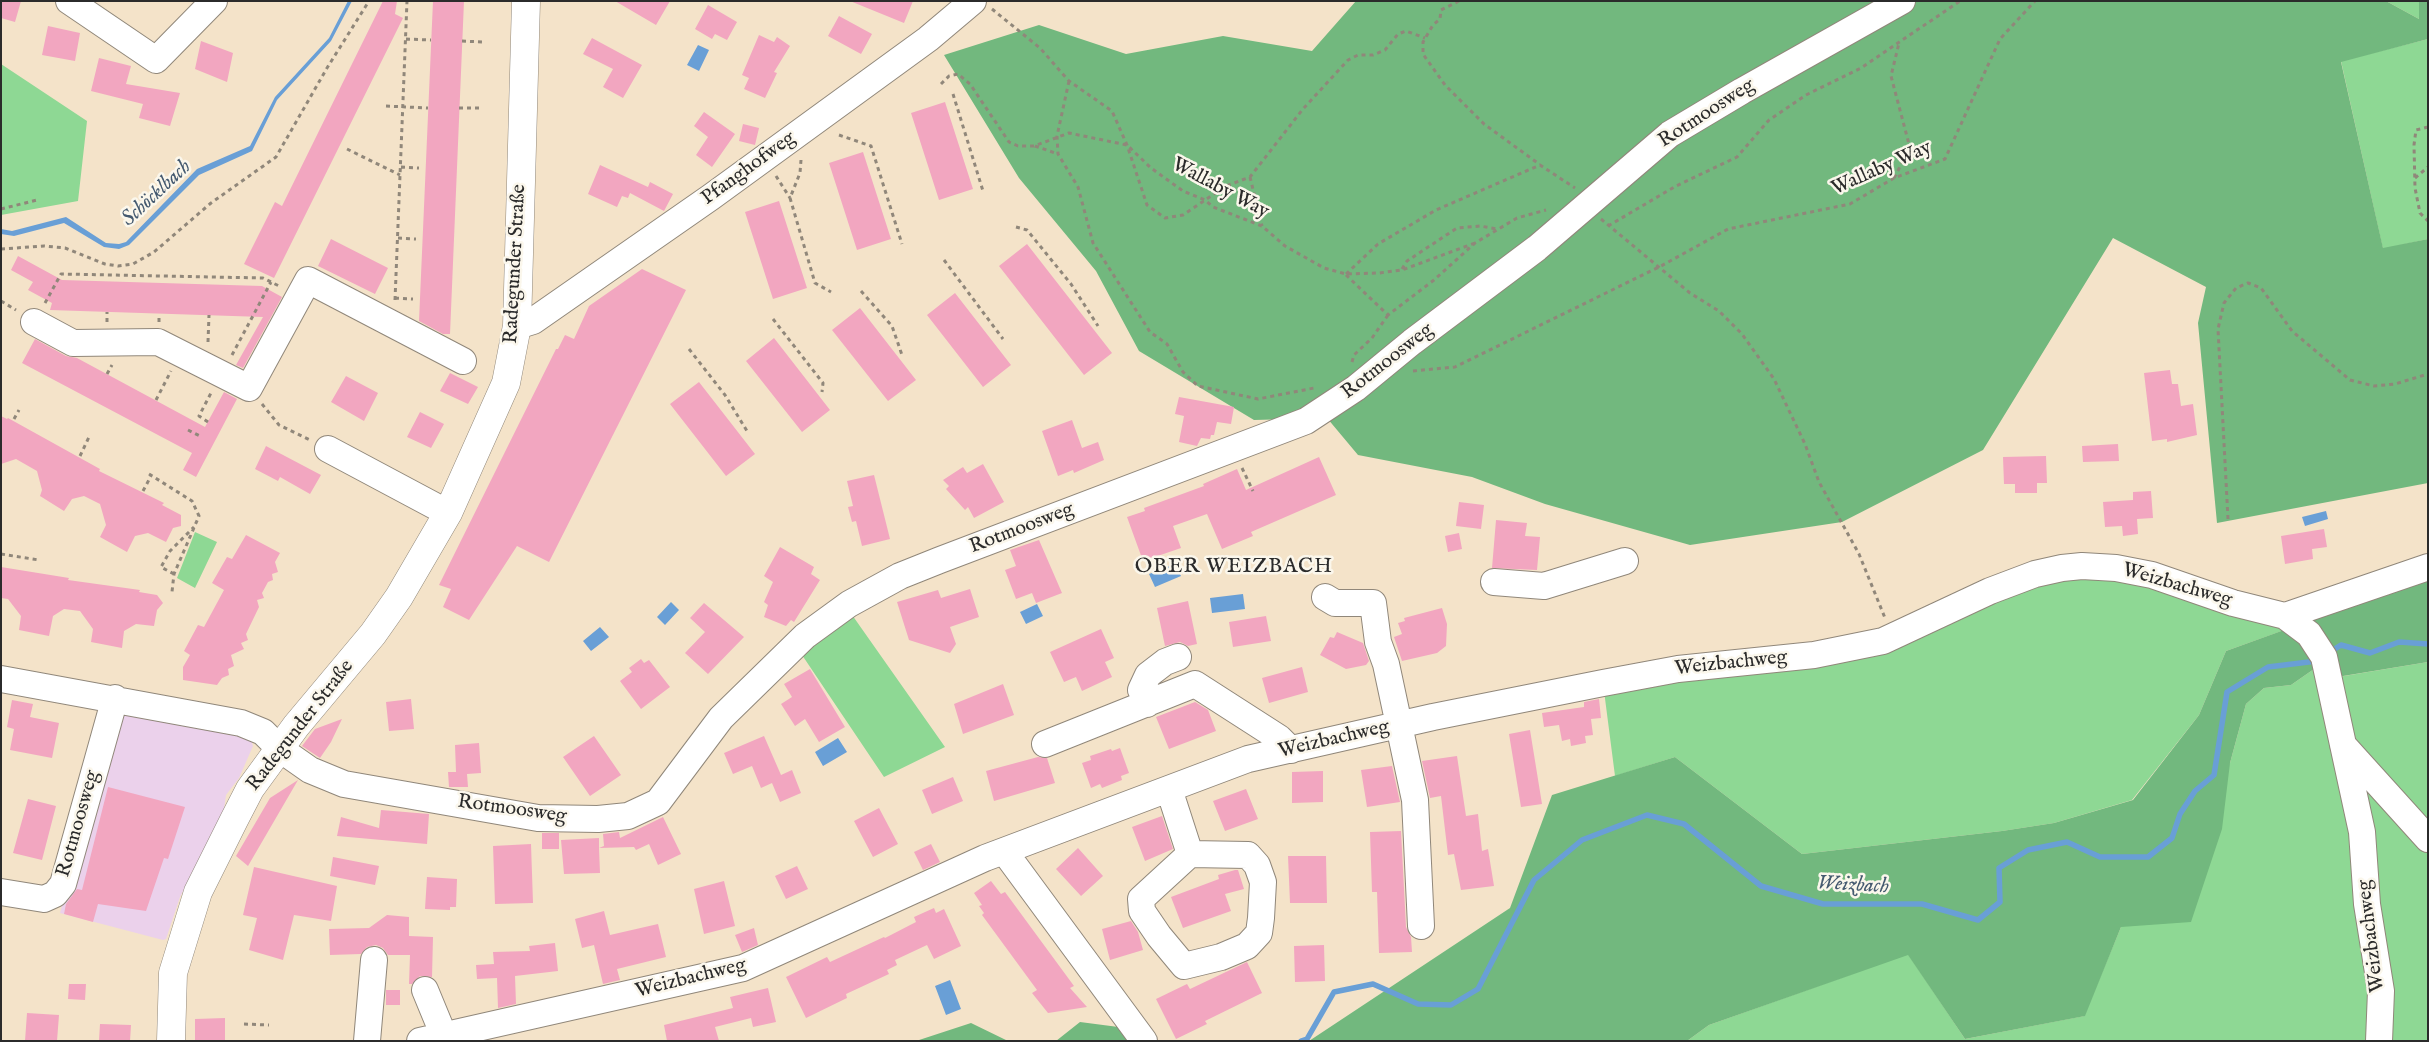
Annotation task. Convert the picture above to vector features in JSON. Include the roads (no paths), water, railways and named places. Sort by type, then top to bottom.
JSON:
[{"type":"main road","name":"Radegunder Straße","points":[[171,1041],[173,973],[198,892],[250,789],[296,726],[373,634],[394,605],[448,513],[506,383],[516,326],[526,1]]},
{"type":"street","points":[[69,1],[156,60],[214,1]]},
{"type":"street","name":"Rotmoosweg","points":[[1,679],[115,698],[241,723],[263,732],[280,749],[310,770],[344,784],[538,818],[598,819],[628,816],[658,802],[721,718],[805,636],[849,604],[900,576],[1306,421],[1356,388],[1412,342],[1537,248],[1670,134],[1759,81],[1902,1]]},
{"type":"street","name":"Pfanghofweg","points":[[516,326],[540,316],[711,197],[928,39],[981,4]]},
{"type":"street","points":[[34,322],[74,343],[158,342],[249,388],[308,280],[463,361]]},
{"type":"street","points":[[328,449],[422,493],[448,513]]},
{"type":"street","points":[[1494,582],[1544,586],[1625,562]]},
{"type":"street","name":"Weizbachweg","points":[[432,1038],[743,968],[1004,851],[1248,759],[1400,724],[1678,669],[1814,655],[1893,636],[1990,591],[2035,574],[2082,566],[2116,568],[2152,575],[2233,603],[2285,616],[2309,634],[2324,657],[2341,743],[2362,832],[2367,904],[2381,991],[2379,1041]]},
{"type":"street","points":[[2285,616],[2428,567]]},
{"type":"street","points":[[1325,597],[1335,603],[1373,603],[1378,642],[1386,664],[1415,800],[1421,926]]},
{"type":"street","points":[[1146,704],[1141,690],[1148,675],[1165,662],[1178,657]]},
{"type":"street","points":[[1045,744],[1146,704],[1202,678],[1279,738],[1290,750]]},
{"type":"street","name":"Rotmoosweg","points":[[1,892],[44,899],[55,894],[63,884],[115,698]]},
{"type":"street","points":[[2341,743],[2428,839]]},
{"type":"street","points":[[1169,789],[1190,854]]},
{"type":"street","points":[[1004,851],[1144,1041]]},
{"type":"street","points":[[1190,854],[1248,855],[1257,865],[1262,882],[1261,918],[1259,933],[1247,946],[1221,957],[1184,966],[1159,936],[1142,911],[1141,899],[1190,854]]},
{"type":"street","points":[[367,1041],[374,960]]},
{"type":"street","points":[[425,990],[432,1038]]},
{"type":"water","name":"Schöcklbach","points":[[348,1],[352,1],[331,41],[277,100],[252,151],[199,175],[129,245],[119,249],[104,247],[64,223],[14,236],[1,234],[1,229],[12,231],[66,217],[106,243],[119,244],[126,242],[197,169],[250,146],[275,97],[329,38]]},
{"type":"water","points":[[698,45],[709,50],[699,71],[687,65]]},
{"type":"water","points":[[2326,511],[2328,519],[2305,526],[2302,517]]},
{"type":"water","points":[[1175,564],[1181,576],[1155,587],[1149,574]]},
{"type":"water","points":[[1243,594],[1245,609],[1212,613],[1210,598]]},
{"type":"water","points":[[671,602],[679,610],[665,625],[657,617]]},
{"type":"water","points":[[1037,604],[1043,616],[1026,624],[1020,612]]},
{"type":"water","points":[[600,627],[609,637],[591,651],[583,641]]},
{"type":"water","points":[[838,738],[847,752],[823,766],[815,752]]},
{"type":"water","points":[[950,980],[961,1009],[946,1015],[935,986]]},
{"type":"waterway","name":"Weizbach","points":[[2330,652],[2341,645],[2370,653],[2399,642],[2428,644]]},
{"type":"waterway","name":"Weizbach","points":[[1301,1041],[1307,1039],[1334,992],[1373,984],[1418,1004],[1451,1005],[1478,989],[1534,880],[1582,840],[1647,815],[1684,824],[1761,886],[1823,904],[1922,904],[1978,920],[2000,902],[1999,868],[2028,850],[2067,842],[2100,857],[2148,857],[2172,838],[2180,814],[2195,791],[2214,775],[2227,692],[2268,667],[2317,661]]},
{"type":"district","name":"OBER WEIZBACH","points":[[1234,568]]}]
